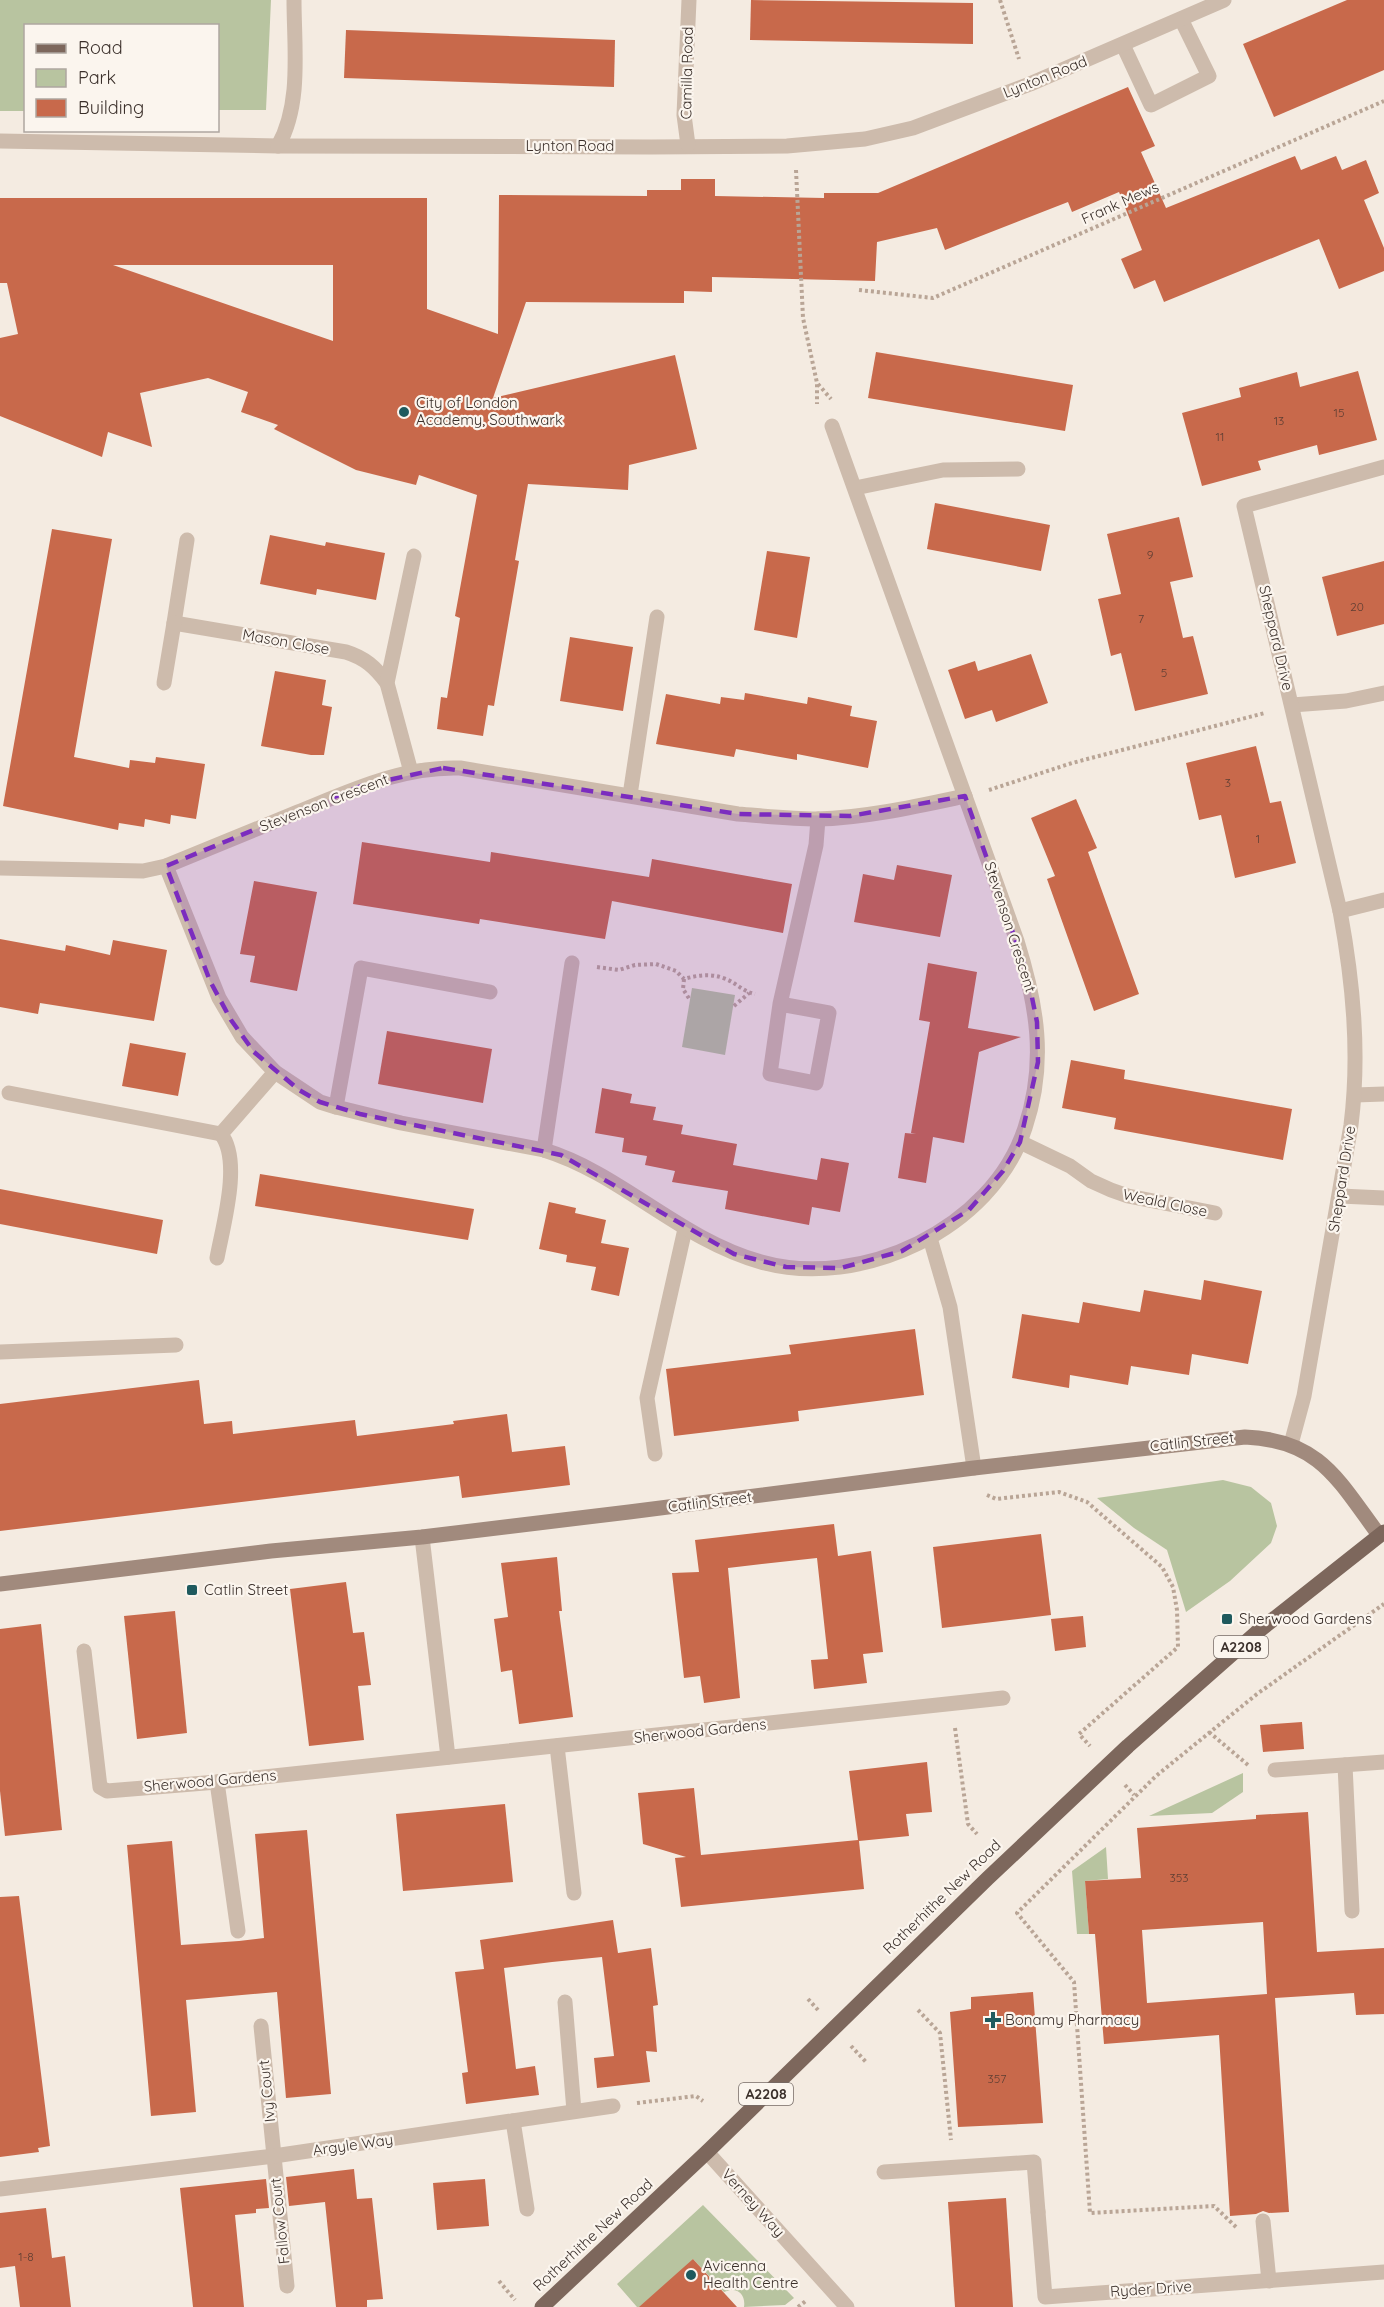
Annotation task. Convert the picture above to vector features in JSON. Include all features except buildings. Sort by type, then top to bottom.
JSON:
[{"type":"main road","name":"Catlin Street","points":[[0,1584],[271,1551],[422,1537],[1217,1438],[1269,1438],[1291,1444],[1313,1455],[1328,1468],[1382,1534]]},
{"type":"main road","name":"Rotherhithe New Road","points":[[542,2307],[707,2152],[979,1886],[1128,1746],[1257,1633],[1382,1534]]},
{"type":"street","points":[[278,146],[292,114],[294,0]]},
{"type":"street","name":"Camilla Road","points":[[688,0],[684,115],[688,145]]},
{"type":"street","name":"Lynton Road","points":[[0,141],[278,146],[651,147],[796,144],[865,139],[913,128],[1030,84],[1224,0]]},
{"type":"street","points":[[1123,45],[1151,105],[1209,76],[1181,19]]},
{"type":"street","name":"Stevenson Crescent","points":[[166,866],[219,998],[242,1037],[275,1072],[320,1102],[401,1123],[544,1150],[586,1167],[686,1229],[734,1254],[786,1267],[841,1268],[870,1262],[903,1251],[930,1238],[969,1210],[1003,1171],[1020,1142],[1031,1109],[1038,1062],[1037,1022],[1033,996],[1017,941],[832,426]]},
{"type":"street","name":"Sheppard Drive","points":[[1291,1444],[1304,1396],[1340,1196],[1355,1095],[1356,1039],[1353,996],[1340,911],[1244,506],[1384,466]]},
{"type":"street","points":[[855,488],[944,471],[1018,469]]},
{"type":"street","points":[[164,683],[187,540]]},
{"type":"street","name":"Mason Close","points":[[387,683],[414,556]]},
{"type":"street","points":[[630,795],[657,617]]},
{"type":"street","name":"Mason Close","points":[[174,623],[346,652],[366,661],[376,668],[387,683],[411,772]]},
{"type":"street","points":[[1292,705],[1346,701],[1384,693]]},
{"type":"street","name":"Stevenson Crescent","points":[[0,868],[129,872],[166,866],[361,786],[411,772],[443,768],[460,768],[738,814],[818,819],[850,816],[965,796]]},
{"type":"street","points":[[780,1004],[829,1013],[816,1083],[770,1074],[780,1004],[816,845],[818,819]]},
{"type":"street","points":[[1340,911],[1384,900]]},
{"type":"street","points":[[544,1150],[572,963]]},
{"type":"street","points":[[336,1107],[361,968],[490,992]]},
{"type":"street","points":[[221,1134],[275,1072]]},
{"type":"street","points":[[9,1093],[221,1134],[228,1142],[232,1166],[217,1258]]},
{"type":"street","points":[[1355,1095],[1384,1094]]},
{"type":"street","name":"Weald Close","points":[[1020,1142],[1070,1166],[1091,1181],[1112,1190],[1215,1214]]},
{"type":"street","points":[[1340,1196],[1384,1198]]},
{"type":"street","points":[[655,1454],[647,1398],[686,1229]]},
{"type":"street","points":[[930,1238],[950,1307],[974,1468]]},
{"type":"street","points":[[0,1352],[176,1345]]},
{"type":"street","points":[[422,1537],[448,1757]]},
{"type":"street","name":"Sherwood Gardens","points":[[84,1651],[100,1787],[107,1791],[217,1782],[1003,1698]]},
{"type":"street","points":[[556,1746],[574,1893]]},
{"type":"street","points":[[1275,1770],[1384,1762]]},
{"type":"street","points":[[1344,1765],[1352,1911]]},
{"type":"street","points":[[217,1782],[238,1931]]},
{"type":"street","points":[[565,2002],[574,2111]]},
{"type":"street","name":"Ivy Court","points":[[261,2026],[274,2156]]},
{"type":"street","name":"Argyle Way","points":[[0,2188],[274,2156],[613,2106]]},
{"type":"street","points":[[513,2121],[527,2209]]},
{"type":"street","name":"Verney Way","points":[[707,2152],[847,2307]]},
{"type":"street","name":"Fallow Court","points":[[274,2156],[287,2286]]},
{"type":"street","name":"Ryder Drive","points":[[954,2168],[1034,2162],[1045,2297],[1384,2272]]},
{"type":"street","points":[[884,2172],[954,2168]]},
{"type":"street","points":[[1263,2221],[1269,2281]]},
{"type":"path","points":[[1000,0],[1013,46],[1030,84]]},
{"type":"path","name":"Frank Mews","points":[[859,290],[933,298],[1384,100]]},
{"type":"path","points":[[796,144],[803,318],[817,383]]},
{"type":"path","points":[[982,792],[1072,763],[1267,712]]},
{"type":"path","points":[[619,970],[635,965],[656,964],[676,971],[684,979]]},
{"type":"path","points":[[684,979],[702,974],[726,979],[749,993],[764,996]]},
{"type":"path","points":[[684,979],[683,989],[690,1000]]},
{"type":"path","points":[[734,1006],[749,993]]},
{"type":"path","points":[[974,1468],[978,1490],[996,1498],[1059,1492],[1087,1502],[1162,1567],[1173,1587],[1177,1610],[1178,1647],[1079,1734],[1088,1743]]},
{"type":"path","points":[[1237,2228],[1214,2206],[1090,2213],[1074,1982],[1017,1913],[1134,1795],[1257,1694],[1384,1604]]},
{"type":"path","points":[[952,1704],[968,1824],[978,1834]]},
{"type":"path","points":[[1209,1732],[1251,1766],[1275,1770]]},
{"type":"path","points":[[1126,1786],[1134,1795]]},
{"type":"path","points":[[808,1999],[818,2010]]},
{"type":"path","points":[[918,2010],[940,2033],[954,2168]]},
{"type":"path","points":[[849,2043],[867,2063]]},
{"type":"path","points":[[613,2106],[696,2096],[703,2101]]},
{"type":"path","points":[[499,2281],[515,2300]]},
{"type":"highlighted area","points":[[443,768],[738,814],[850,816],[965,796],[1027,973],[1037,1022],[1038,1062],[1020,1142],[1003,1171],[969,1210],[902,1251],[841,1268],[786,1267],[734,1254],[561,1155],[360,1114],[320,1102],[299,1090],[254,1052],[231,1020],[210,981],[166,866],[361,786]]},
{"type":"green space","points":[[0,0],[271,0],[266,110],[219,110],[219,24],[24,24],[24,111],[0,111]]},
{"type":"green space","points":[[692,988],[735,995],[725,1055],[682,1047]]},
{"type":"green space","points":[[1223,1480],[1251,1487],[1271,1503],[1277,1526],[1271,1543],[1230,1581],[1186,1612],[1167,1550],[1134,1528],[1097,1498]]},
{"type":"green space","points":[[1243,1773],[1243,1792],[1212,1813],[1149,1816]]},
{"type":"green space","points":[[1106,1847],[1108,1879],[1085,1881],[1089,1934],[1077,1934],[1072,1871]]},
{"type":"green space","points":[[703,2205],[794,2298],[785,2305],[744,2307],[744,2298],[740,2292],[729,2290],[724,2292],[693,2259],[665,2307],[637,2307],[617,2284]]},
{"type":"place","name":"City of London Academy, Southwark","points":[[404,412]]},
{"type":"place","name":"Catlin Street","points":[[192,1590]]},
{"type":"place","name":"Sherwood Gardens","points":[[1227,1619]]},
{"type":"place","name":"Bonamy Pharmacy","points":[[993,2020]]},
{"type":"place","name":"Avicenna Health Centre","points":[[691,2275]]}]
